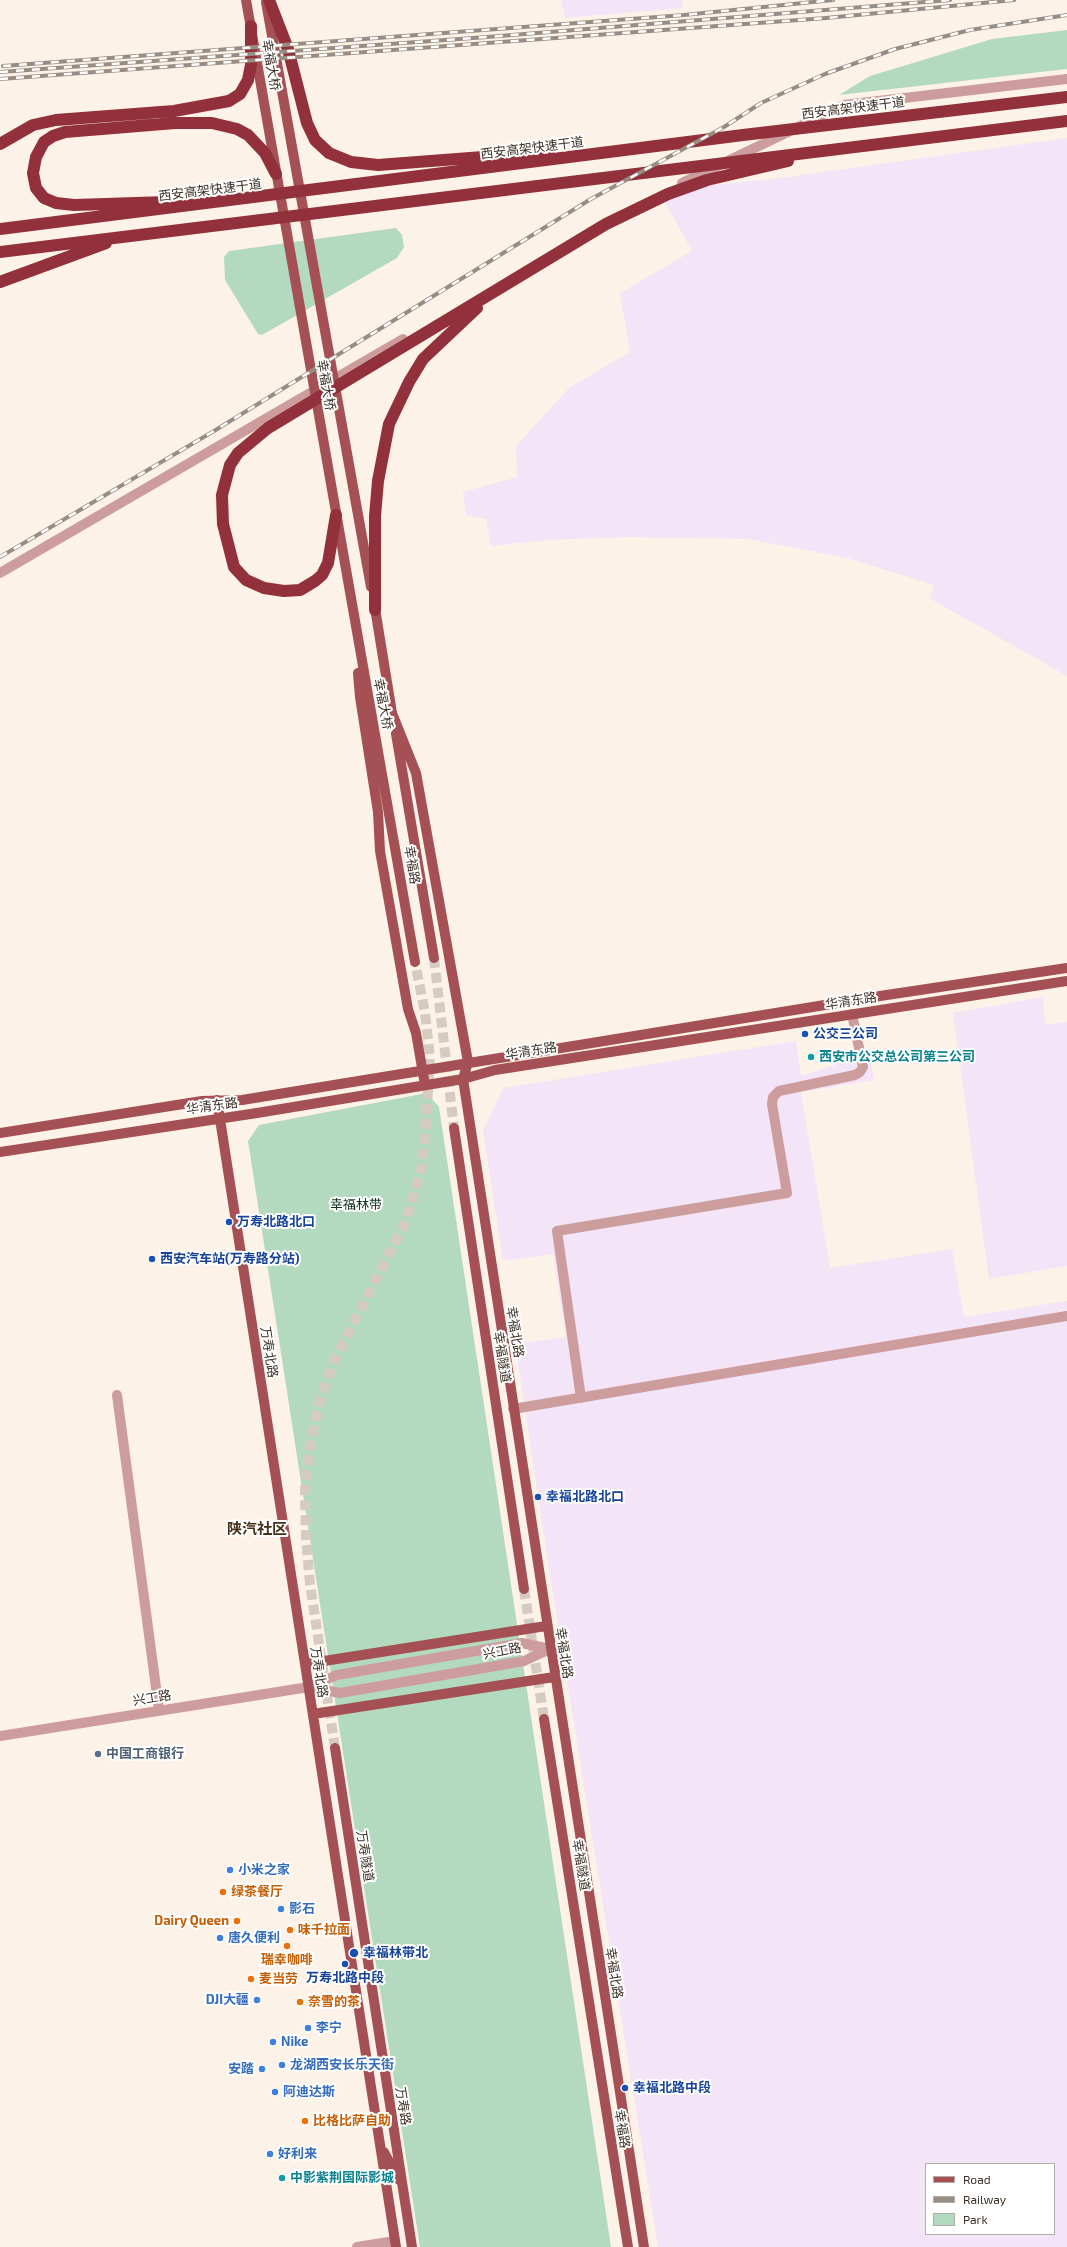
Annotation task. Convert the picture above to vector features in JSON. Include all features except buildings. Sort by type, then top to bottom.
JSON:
[{"type":"highway","points":[[267,0],[288,49],[299,96],[311,132],[320,146],[329,152],[351,162],[378,165],[398,165],[457,158],[670,144]]},
{"type":"highway","points":[[0,144],[33,125],[56,120],[174,111],[229,101],[240,94],[248,80],[251,26]]},
{"type":"highway","name":"西安高架快速干道","points":[[0,229],[241,200],[670,144],[1067,97]]},
{"type":"highway","points":[[0,252],[877,143],[1067,121]]},
{"type":"highway","points":[[241,200],[74,205],[56,203],[44,198],[36,188],[33,173],[36,157],[44,142],[53,136],[71,131],[194,122],[226,126],[248,135],[257,143],[276,174]]},
{"type":"highway","points":[[336,515],[328,563],[322,575],[315,581],[300,590],[284,591],[264,588],[246,580],[234,567],[223,524],[222,495],[230,465],[238,453],[268,428],[606,224],[668,194],[708,180],[753,168],[877,143]]},
{"type":"highway","points":[[0,282],[120,238]]},
{"type":"highway","points":[[375,610],[375,516],[378,481],[390,424],[409,382],[423,360],[501,286]]},
{"type":"main road","name":"幸福大桥","points":[[246,0],[356,630],[383,773]]},
{"type":"main road","name":"幸福大桥","points":[[267,0],[402,770]]},
{"type":"main road","points":[[356,630],[360,697],[378,812],[380,851],[408,1009],[416,1033],[425,1085]]},
{"type":"main road","points":[[392,712],[416,773],[468,1062]]},
{"type":"main road","name":"幸福路","points":[[402,770],[434,958]]},
{"type":"main road","name":"幸福路","points":[[383,773],[415,962]]},
{"type":"main road","points":[[1023,975],[1067,962]]},
{"type":"main road","name":"华清东路","points":[[0,1133],[202,1101],[242,1100],[880,996],[1067,968]]},
{"type":"main road","name":"华清东路","points":[[0,1152],[220,1117],[257,1113],[463,1079],[495,1070],[1067,981]]},
{"type":"main road","points":[[996,993],[1067,988]]},
{"type":"main road","name":"幸福北路","points":[[468,1062],[463,1079],[546,1626],[644,2247]]},
{"type":"main road","name":"万寿北路","points":[[218,1100],[396,2244]]},
{"type":"main road","name":"幸福隧道","points":[[454,1128],[524,1589]]},
{"type":"main road","points":[[305,1664],[546,1626]]},
{"type":"main road","points":[[313,1714],[554,1677]]},
{"type":"main road","name":"幸福隧道","points":[[544,1719],[591,2016]]},
{"type":"main road","name":"万寿隧道","points":[[335,1748],[369,1969]]},
{"type":"main road","name":"万寿路","points":[[369,1969],[412,2247]]},
{"type":"main road","name":"幸福路","points":[[591,2016],[628,2247]]},
{"type":"main road","points":[[606,2106],[616,2065]]},
{"type":"main road","points":[[380,2143],[403,2188]]},
{"type":"street","points":[[682,183],[844,106],[1067,78]]},
{"type":"street","points":[[0,573],[403,339]]},
{"type":"street","points":[[581,1398],[557,1231],[787,1193],[772,1104],[773,1097],[779,1091],[855,1075],[860,1072],[863,1067],[852,1014]]},
{"type":"street","points":[[513,1409],[1067,1316]]},
{"type":"street","points":[[117,1395],[159,1710]]},
{"type":"street","name":"兴工路","points":[[0,1736],[309,1687],[337,1676],[522,1643],[550,1649]]},
{"type":"street","name":"兴工路","points":[[309,1687],[340,1694],[524,1661],[550,1649]]},
{"type":"street","points":[[357,2247],[396,2244]]},
{"type":"shaded area","points":[[561,0],[682,0],[683,8],[565,18]]},
{"type":"shaded area","points":[[1067,138],[1067,676],[929,598],[934,585],[847,558],[748,539],[629,537],[547,540],[491,546],[486,519],[466,515],[463,492],[517,477],[516,446],[570,387],[630,352],[620,293],[692,251],[664,200],[682,188],[772,179]]},
{"type":"shaded area","points":[[1043,997],[1045,1025],[1067,1022],[1067,1266],[989,1279],[953,1013]]},
{"type":"shaded area","points":[[796,1041],[801,1076],[837,1064],[870,1059],[874,1080],[801,1092],[830,1268],[952,1249],[964,1317],[1067,1301],[1067,2247],[658,2247],[550,1575],[515,1344],[566,1337],[553,1254],[503,1261],[483,1131],[503,1088]]},
{"type":"green space","points":[[1067,30],[1067,69],[839,95],[870,76],[992,39]]},
{"type":"green space","points":[[396,228],[402,235],[404,247],[397,258],[262,335],[258,334],[225,280],[224,257],[229,251]]},
{"type":"green space","name":"幸福林带","points":[[427,1093],[439,1107],[611,2247],[420,2247],[248,1141],[259,1125]]},
{"type":"tunnel","points":[[434,958],[454,1128]]},
{"type":"tunnel","points":[[335,1748],[310,1584],[306,1538],[305,1490],[310,1443],[319,1403],[332,1365],[406,1221],[422,1166],[430,1057],[425,1013],[415,962]]},
{"type":"tunnel","points":[[524,1589],[544,1719]]},
{"type":"railway","points":[[3,66],[684,15],[833,0]]},
{"type":"railway","points":[[0,72],[487,37],[950,0]]},
{"type":"railway","points":[[0,79],[826,18],[1014,0]]},
{"type":"railway","points":[[0,557],[214,431],[591,199],[724,127],[761,103],[825,74],[895,49],[970,30],[1067,15]]},
{"type":"place","name":"公交三公司","points":[[805,1034]]},
{"type":"place","name":"西安市公交总公司第三公司","points":[[811,1057]]},
{"type":"place","name":"万寿北路北口","points":[[229,1222]]},
{"type":"place","name":"西安汽车站(万寿路分站)","points":[[152,1259]]},
{"type":"place","name":"幸福北路北口","points":[[538,1497]]},
{"type":"place","name":"中国工商银行","points":[[98,1754]]},
{"type":"place","name":"小米之家","points":[[230,1870]]},
{"type":"place","name":"绿茶餐厅","points":[[223,1892]]},
{"type":"place","name":"影石","points":[[281,1909]]},
{"type":"place","name":"Dairy Queen","points":[[237,1921]]},
{"type":"place","name":"味千拉面","points":[[290,1930]]},
{"type":"place","name":"唐久便利","points":[[220,1938]]},
{"type":"place","name":"瑞幸咖啡","points":[[287,1946]]},
{"type":"place","name":"幸福林带北","points":[[354,1953]]},
{"type":"place","name":"万寿北路中段","points":[[345,1964]]},
{"type":"place","name":"麦当劳","points":[[251,1979]]},
{"type":"place","name":"DJI大疆","points":[[257,2000]]},
{"type":"place","name":"奈雪的茶","points":[[300,2002]]},
{"type":"place","name":"李宁","points":[[308,2028]]},
{"type":"place","name":"Nike","points":[[273,2042]]},
{"type":"place","name":"龙湖西安长乐天街","points":[[282,2065]]},
{"type":"place","name":"安踏","points":[[262,2069]]},
{"type":"place","name":"幸福北路中段","points":[[625,2088]]},
{"type":"place","name":"阿迪达斯","points":[[275,2092]]},
{"type":"place","name":"比格比萨自助","points":[[305,2121]]},
{"type":"place","name":"好利来","points":[[270,2154]]},
{"type":"place","name":"中影紫荆国际影城","points":[[282,2178]]},
{"type":"district","name":"陕汽社区","points":[[257,1529]]}]
